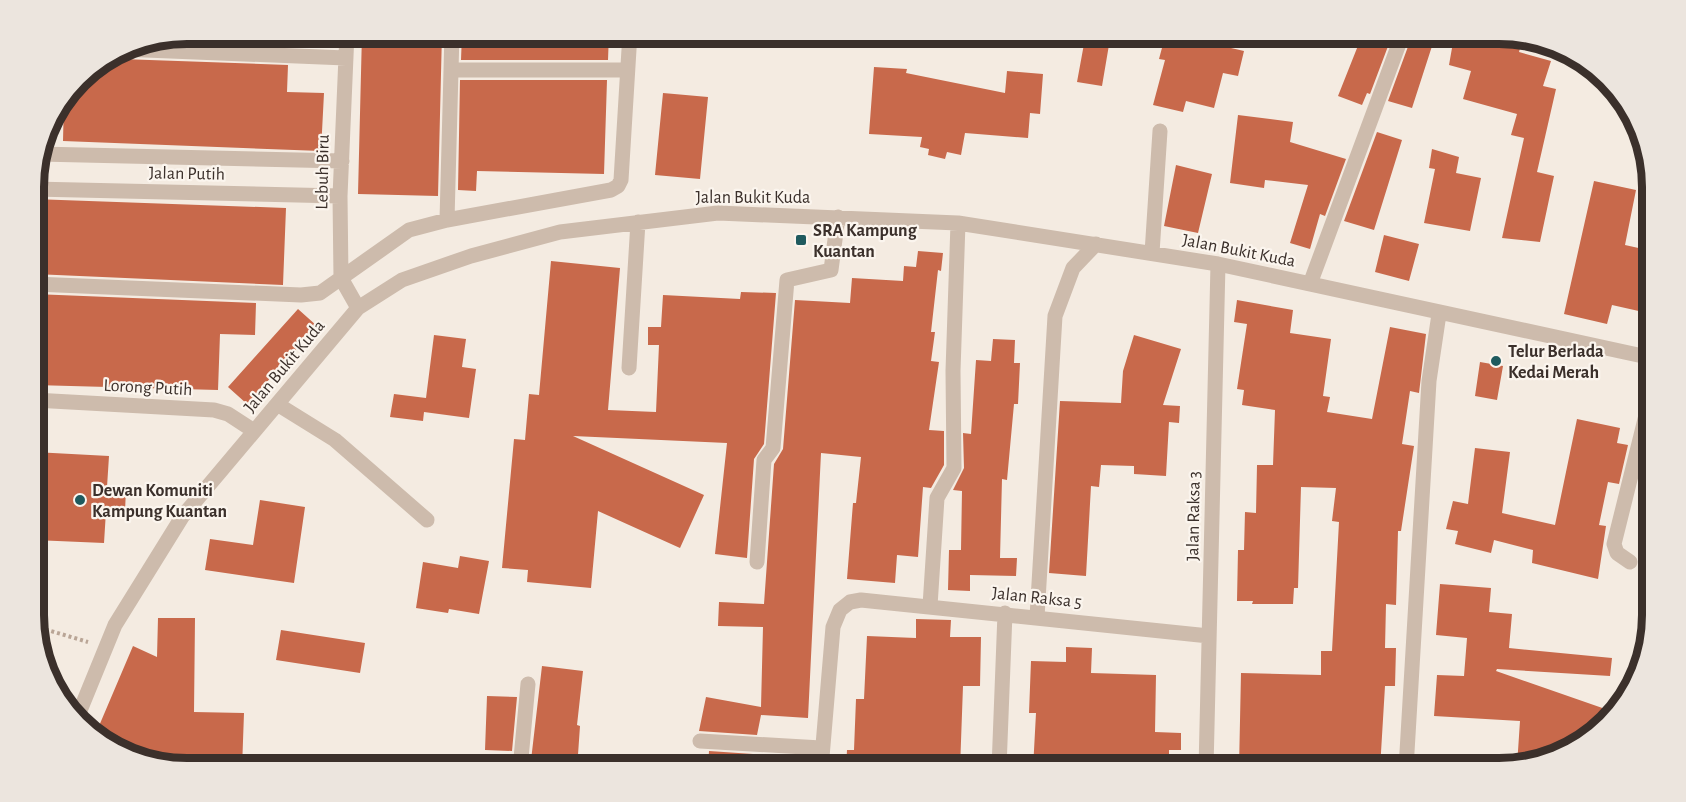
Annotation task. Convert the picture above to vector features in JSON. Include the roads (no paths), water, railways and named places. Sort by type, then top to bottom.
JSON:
[{"type":"street","name":"Lebuh Biru","points":[[347,44],[340,196],[341,278],[358,308]]},
{"type":"street","points":[[447,220],[452,44]]},
{"type":"street","points":[[44,284],[301,295],[320,293],[409,230],[447,220],[618,186],[621,180],[629,44]]},
{"type":"street","points":[[1310,284],[1399,44]]},
{"type":"street","points":[[145,50],[346,58]]},
{"type":"street","points":[[451,70],[626,70]]},
{"type":"street","points":[[1152,253],[1160,131]]},
{"type":"street","name":"Jalan Putih","points":[[47,153],[342,161]]},
{"type":"street","name":"Jalan Putih","points":[[44,189],[340,196]]},
{"type":"street","name":"Jalan Bukit Kuda","points":[[80,711],[115,625],[182,517],[358,308],[402,280],[471,256],[560,232],[718,213],[958,223],[1218,264],[1439,314],[1642,356]]},
{"type":"street","points":[[757,562],[764,460],[774,448],[788,280],[831,270],[838,217]]},
{"type":"street","points":[[629,368],[638,222]]},
{"type":"street","points":[[930,606],[937,498],[954,468],[953,371],[958,223]]},
{"type":"street","points":[[1037,617],[1055,316],[1073,268],[1096,244]]},
{"type":"street","name":"Jalan Raksa 3","points":[[1206,758],[1218,264]]},
{"type":"street","points":[[1407,758],[1429,381],[1439,314]]},
{"type":"street","name":"Lorong Putih","points":[[44,401],[214,410],[228,414],[254,431]]},
{"type":"street","points":[[277,404],[335,440],[427,520]]},
{"type":"street","points":[[1630,562],[1617,553],[1614,544],[1642,431]]},
{"type":"street","name":"Jalan Raksa 5","points":[[821,747],[833,627],[840,610],[850,602],[861,600],[1005,613],[1209,636]]},
{"type":"street","points":[[999,758],[1005,613]]},
{"type":"street","points":[[521,758],[528,684]]},
{"type":"street","points":[[700,741],[821,747],[820,758]]},
{"type":"place","name":"SRA Kampung Kuantan","points":[[801,240]]},
{"type":"place","name":"Telur Berlada Kedai Merah","points":[[1496,361]]},
{"type":"place","name":"Dewan Komuniti Kampung Kuantan","points":[[80,500]]}]
